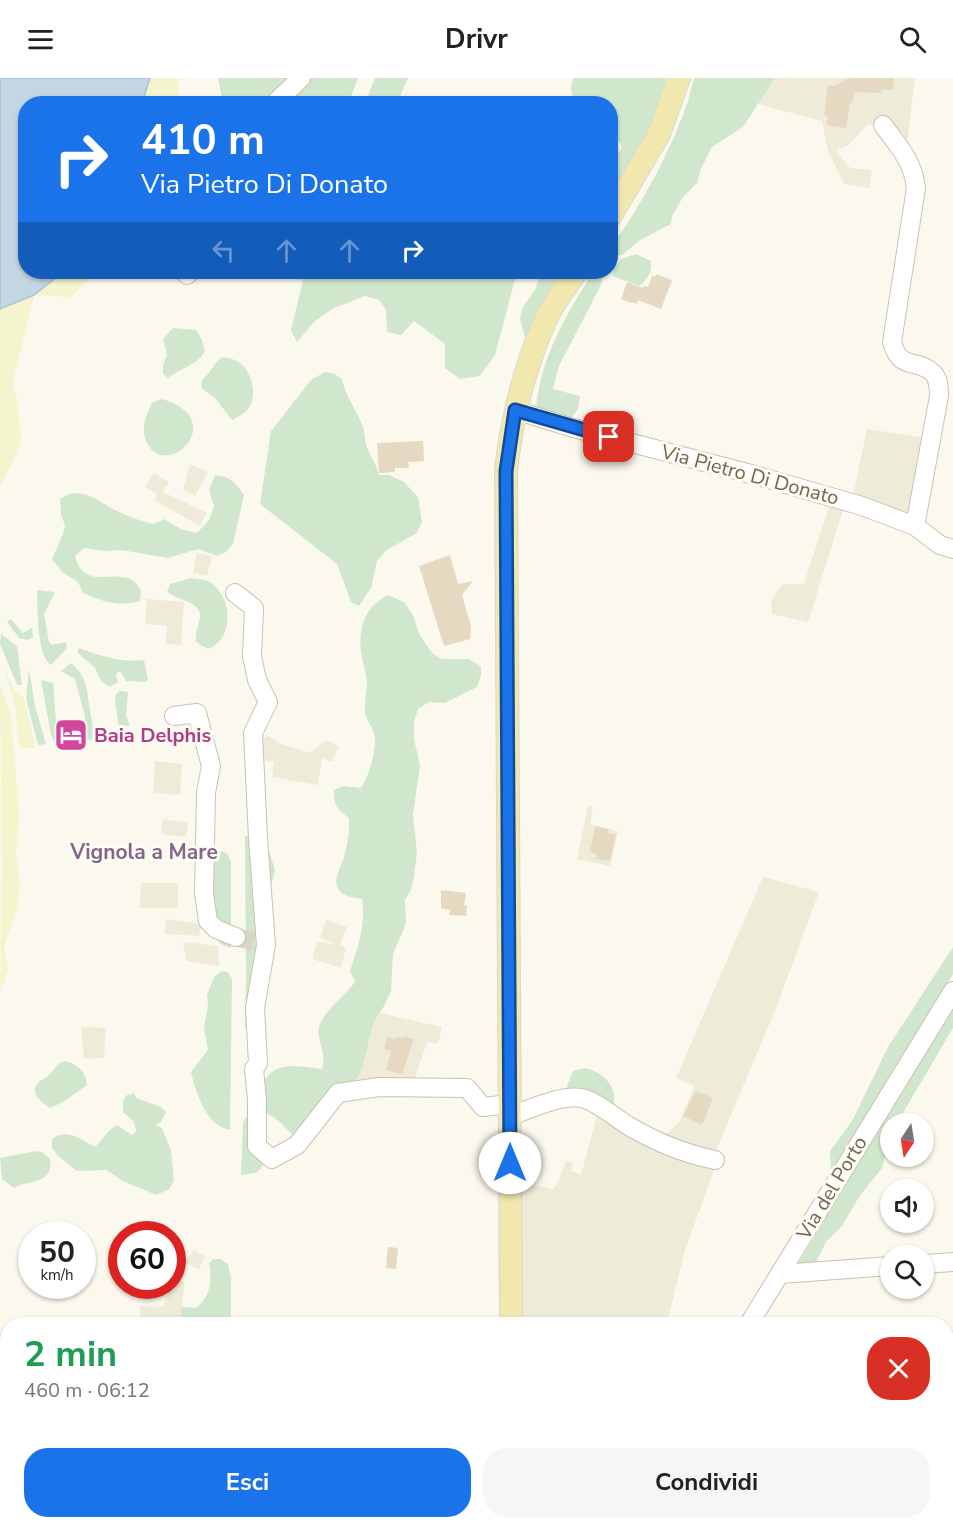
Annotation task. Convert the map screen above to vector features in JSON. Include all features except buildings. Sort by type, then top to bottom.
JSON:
[{"type":"main road","points":[[618,203],[659,134],[679,78]]},
{"type":"main road","points":[[511,1317],[506,471],[521,384],[547,317],[571,279]]},
{"type":"street","points":[[282,96],[301,78]]},
{"type":"street","points":[[884,125],[908,159],[914,171],[916,188],[892,342],[895,353],[901,359],[933,372],[938,381],[939,396],[915,526]]},
{"type":"street","name":"Via Pietro Di Donato","points":[[515,410],[862,506],[915,526],[940,545],[953,549]]},
{"type":"street","points":[[235,593],[254,608],[255,630],[252,656],[257,680],[268,702],[253,733],[266,945],[255,1008],[258,1063],[254,1069],[257,1146],[272,1159],[297,1145],[338,1093],[379,1087],[467,1088],[483,1107],[510,1110],[566,1098],[582,1098],[636,1130],[696,1156],[715,1160]]},
{"type":"street","points":[[174,716],[197,713],[211,766],[206,793],[204,893],[208,921],[216,929],[236,937]]},
{"type":"street","name":"Via del Porto","points":[[753,1317],[953,991]]},
{"type":"street","points":[[934,1263],[953,1262]]},
{"type":"street","points":[[780,1274],[880,1267]]},
{"type":"shaded area","points":[[218,78],[358,78],[351,96],[222,96]]},
{"type":"shaded area","points":[[375,78],[408,78],[400,96],[368,96]]},
{"type":"shaded area","points":[[573,78],[666,78],[650,127],[618,190],[618,154],[622,148],[618,142],[618,96],[572,96]]},
{"type":"shaded area","points":[[694,78],[775,78],[743,127],[712,147],[697,183],[683,197],[672,216],[671,224],[640,240],[622,255],[618,255],[618,237],[657,173],[687,104]]},
{"type":"shaded area","points":[[775,78],[915,78],[905,159],[874,124],[867,125],[849,145],[836,150],[850,168],[872,170],[869,188],[844,184],[828,151],[822,121],[757,104]]},
{"type":"shaded area","points":[[636,254],[651,261],[651,269],[645,281],[639,286],[618,278],[618,263],[621,259]]},
{"type":"shaded area","points":[[303,279],[515,279],[495,355],[480,376],[460,379],[445,368],[445,344],[414,321],[401,335],[387,332],[386,310],[379,300],[365,296],[334,308],[315,321],[297,342],[291,330]]},
{"type":"shaded area","points":[[538,279],[565,279],[526,342],[520,319],[523,307],[536,288]]},
{"type":"shaded area","points":[[589,279],[602,279],[559,366],[553,389],[580,396],[578,409],[568,423],[536,410],[538,391],[549,355],[573,304]]},
{"type":"shaded area","points":[[173,328],[196,330],[205,351],[194,363],[168,378],[163,374],[163,365],[167,355],[163,339]]},
{"type":"shaded area","points":[[222,357],[234,360],[245,368],[251,379],[253,391],[253,398],[248,409],[232,420],[215,398],[201,388],[202,380]]},
{"type":"shaded area","points":[[325,372],[335,374],[342,379],[364,430],[366,445],[379,475],[389,475],[404,482],[418,497],[422,522],[417,533],[387,550],[377,561],[371,588],[359,606],[351,602],[337,564],[260,504],[271,431],[311,380]]},
{"type":"shaded area","points":[[162,399],[182,408],[192,420],[193,432],[188,443],[179,451],[167,455],[156,453],[147,443],[144,433],[146,418],[152,403]]},
{"type":"shaded area","points":[[867,429],[926,438],[909,529],[845,504],[808,622],[772,614],[771,602],[779,588],[784,584],[804,584],[831,501],[852,500]]},
{"type":"shaded area","points":[[190,464],[208,472],[195,496],[183,490]]},
{"type":"shaded area","points":[[154,473],[169,482],[163,492],[207,513],[200,526],[155,501],[157,494],[145,487]]},
{"type":"shaded area","points":[[215,475],[232,481],[244,495],[233,544],[226,552],[217,556],[198,549],[168,558],[121,550],[105,551],[84,548],[75,556],[79,567],[85,573],[99,577],[124,577],[133,581],[141,591],[140,601],[125,604],[111,603],[83,593],[78,582],[62,572],[52,559],[65,525],[61,515],[60,499],[76,493],[83,494],[135,519],[154,524],[164,519],[181,529],[197,533],[209,520],[214,506],[209,490]]},
{"type":"shaded area","points":[[197,553],[212,556],[207,576],[193,573]]},
{"type":"shaded area","points":[[191,578],[212,583],[225,601],[228,620],[226,629],[222,638],[208,649],[196,642],[200,618],[198,608],[167,592],[170,584]]},
{"type":"shaded area","points":[[37,590],[55,592],[44,614],[49,642],[52,645],[66,642],[67,648],[51,665],[46,660],[40,642]]},
{"type":"shaded area","points":[[388,595],[404,602],[413,615],[419,634],[432,653],[442,659],[468,659],[481,666],[481,675],[477,687],[445,703],[429,702],[418,709],[414,722],[414,739],[420,765],[413,815],[417,853],[411,890],[405,900],[406,924],[393,954],[391,991],[373,1024],[358,1078],[293,1135],[263,1109],[260,1102],[260,1091],[267,1077],[280,1068],[292,1066],[322,1069],[323,1057],[319,1027],[330,1009],[355,982],[350,971],[362,927],[362,899],[345,895],[337,886],[336,882],[349,834],[349,818],[337,806],[334,790],[344,786],[361,788],[371,765],[375,739],[365,713],[367,680],[360,644],[362,627],[369,612],[374,605]]},
{"type":"shaded area","points":[[147,599],[184,602],[181,645],[165,644],[167,626],[145,624]]},
{"type":"shaded area","points":[[11,619],[23,633],[32,628],[33,638],[27,640],[19,638],[7,622]]},
{"type":"shaded area","points":[[1,634],[17,646],[22,685],[17,685],[0,644]]},
{"type":"shaded area","points":[[79,648],[111,658],[128,661],[144,660],[148,680],[145,682],[126,681],[120,671],[116,674],[118,682],[110,687],[102,682],[95,668],[77,652]]},
{"type":"shaded area","points":[[71,663],[77,668],[84,681],[97,739],[87,740],[85,717],[75,679],[61,671]]},
{"type":"shaded area","points":[[29,669],[35,706],[46,744],[38,745],[26,699]]},
{"type":"shaded area","points":[[41,680],[53,683],[56,720],[64,745],[56,746],[51,735]]},
{"type":"shaded area","points":[[120,691],[128,692],[126,715],[130,725],[119,728],[115,701],[116,694]]},
{"type":"shaded area","points":[[268,736],[281,744],[310,753],[326,740],[339,746],[332,762],[322,758],[318,785],[272,777],[274,762],[256,759],[259,739]]},
{"type":"shaded area","points":[[155,761],[182,764],[180,795],[153,793]]},
{"type":"shaded area","points":[[588,806],[593,807],[590,825],[618,831],[610,866],[577,859]]},
{"type":"shaded area","points":[[163,819],[188,823],[186,837],[161,834]]},
{"type":"shaded area","points":[[245,836],[262,838],[267,844],[275,870],[267,903],[250,1032],[245,1027]]},
{"type":"shaded area","points":[[221,851],[227,853],[231,862],[231,948],[220,944],[214,935],[211,902],[212,865],[215,856]]},
{"type":"shaded area","points":[[763,877],[819,892],[775,1011],[717,1148],[717,1162],[685,1250],[669,1317],[522,1317],[520,1179],[553,1189],[566,1161],[573,1163],[571,1171],[581,1175],[597,1115],[660,1136],[669,1132],[679,1122],[695,1086],[676,1078]]},
{"type":"shaded area","points":[[141,883],[178,883],[178,908],[140,908]]},
{"type":"shaded area","points":[[166,919],[201,924],[199,936],[165,934]]},
{"type":"shaded area","points":[[326,920],[347,927],[340,945],[346,948],[341,968],[312,959],[317,942],[337,944],[320,938]]},
{"type":"shaded area","points":[[183,942],[218,946],[219,966],[186,961]]},
{"type":"shaded area","points":[[953,947],[953,974],[831,1175],[830,1151],[852,1121],[888,1047]]},
{"type":"shaded area","points":[[222,971],[228,972],[232,979],[230,1130],[214,1122],[208,1115],[199,1099],[191,1072],[208,1050],[204,1028],[208,1005],[207,995],[214,977]]},
{"type":"shaded area","points":[[953,1004],[953,1028],[903,1113],[888,1113]]},
{"type":"shaded area","points":[[380,1013],[442,1027],[438,1044],[427,1042],[413,1085],[349,1086],[358,1078],[373,1024]]},
{"type":"shaded area","points":[[81,1027],[106,1028],[104,1058],[84,1059]]},
{"type":"shaded area","points":[[65,1061],[80,1069],[87,1085],[50,1108],[35,1093],[36,1085],[59,1063]]},
{"type":"shaded area","points":[[585,1068],[602,1076],[612,1089],[613,1104],[602,1119],[577,1101],[567,1086],[573,1071]]},
{"type":"shaded area","points":[[134,1093],[136,1098],[161,1107],[166,1112],[161,1122],[156,1125],[162,1128],[171,1151],[174,1181],[168,1190],[156,1195],[123,1181],[106,1170],[77,1171],[58,1156],[52,1148],[52,1139],[63,1134],[79,1138],[95,1147],[117,1125],[132,1135],[136,1131],[134,1122],[123,1112],[123,1101],[127,1095]]},
{"type":"shaded area","points":[[250,1116],[262,1154],[263,1166],[256,1173],[241,1175],[243,1123],[245,1118]]},
{"type":"shaded area","points":[[880,1127],[880,1167],[882,1168],[859,1197],[842,1226],[826,1242],[818,1258],[816,1269],[794,1271]]},
{"type":"shaded area","points":[[36,1151],[42,1152],[50,1159],[48,1173],[44,1177],[14,1188],[2,1179],[0,1158]]},
{"type":"shaded area","points":[[194,1250],[205,1256],[199,1269],[186,1264]]},
{"type":"shaded area","points":[[213,1259],[220,1259],[228,1264],[231,1278],[231,1317],[181,1317],[182,1307],[196,1308],[205,1298],[210,1282],[209,1263]]},
{"type":"shaded area","points":[[166,1299],[183,1299],[182,1317],[140,1317],[140,1306],[163,1307]]},
{"type":"sand","points":[[150,78],[178,78],[179,96],[144,96]]},
{"type":"sand","points":[[53,279],[89,279],[71,297],[34,295]]},
{"type":"sand","points":[[34,295],[12,386],[17,397],[21,439],[0,488],[0,309]]},
{"type":"sand","points":[[3,666],[15,691],[23,695],[36,748],[19,748],[16,710]]},
{"type":"sand","points":[[0,684],[11,716],[19,816],[16,853],[20,882],[17,908],[4,947],[8,970],[0,993],[2,870]]},
{"type":"water","points":[[0,78],[150,78],[144,96],[18,96],[18,279],[54,279],[34,295],[0,309]]},
{"type":"tunnel","points":[[236,937],[266,945]]},
{"type":"place","name":"Baia Delphis","points":[[71,735]]},
{"type":"district","name":"Vignola a Mare","points":[[144,852]]},
{"type":"route","points":[[510,1163],[506,471],[510,429],[515,410],[609,437]]}]
